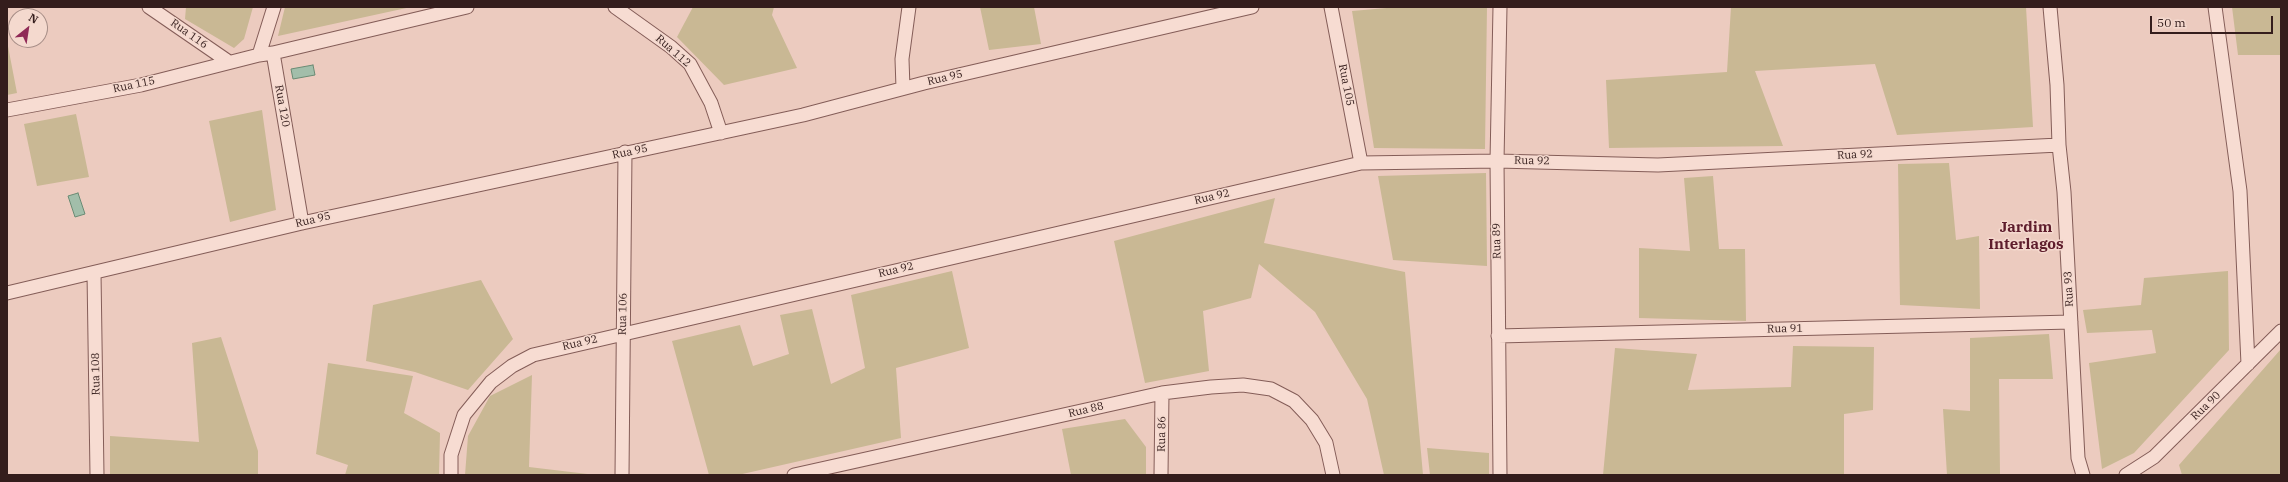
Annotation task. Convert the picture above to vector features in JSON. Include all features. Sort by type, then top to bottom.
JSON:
[{"type":"street","name":"Rua 116","points":[[149,7],[229,62]]},
{"type":"street","points":[[274,7],[259,55],[273,53],[446,9],[467,7]]},
{"type":"street","name":"Rua 112","points":[[615,7],[671,46],[690,64],[711,103],[721,133]]},
{"type":"street","points":[[902,88],[902,59],[909,7]]},
{"type":"street","name":"Rua 95","points":[[7,293],[302,223],[625,152],[803,115],[902,88],[1252,7]]},
{"type":"street","name":"Rua 105","points":[[1331,7],[1361,163]]},
{"type":"street","name":"Rua 89","points":[[1500,7],[1497,160],[1500,475]]},
{"type":"street","name":"Rua 93","points":[[2050,7],[2057,86],[2059,145],[2064,192],[2078,458],[2083,475]]},
{"type":"street","points":[[2215,7],[2240,191],[2248,364]]},
{"type":"street","name":"Rua 120","points":[[273,53],[302,223]]},
{"type":"street","name":"Rua 115","points":[[7,110],[141,85],[259,55]]},
{"type":"street","name":"Rua 92","points":[[451,475],[451,455],[464,415],[491,382],[512,366],[533,354],[1361,163],[1497,160],[1658,165],[2059,145]]},
{"type":"street","name":"Rua 106","points":[[622,475],[625,152]]},
{"type":"street","name":"Rua 108","points":[[94,273],[97,475]]},
{"type":"street","name":"Rua 91","points":[[1498,336],[2071,322]]},
{"type":"street","name":"Rua 90","points":[[2126,475],[2154,457],[2281,331]]},
{"type":"street","name":"Rua 88","points":[[794,475],[1162,393],[1230,386],[1271,389],[1294,401],[1312,420],[1326,443],[1333,475]]},
{"type":"street","name":"Rua 86","points":[[1161,475],[1162,393]]},
{"type":"shaded area","points":[[186,7],[253,7],[244,39],[234,48],[185,19]]},
{"type":"shaded area","points":[[285,7],[411,7],[278,36]]},
{"type":"shaded area","points":[[693,7],[774,7],[772,15],[797,68],[724,85],[677,37]]},
{"type":"shaded area","points":[[980,7],[1034,7],[1041,44],[989,50]]},
{"type":"shaded area","points":[[1398,7],[1487,7],[1485,149],[1374,148],[1352,11]]},
{"type":"shaded area","points":[[1731,7],[2026,7],[2033,127],[1897,135],[1875,64],[1755,71],[1783,146],[1609,148],[1606,80],[1727,72]]},
{"type":"shaded area","points":[[2232,7],[2281,7],[2281,55],[2238,55]]},
{"type":"shaded area","points":[[7,41],[17,93],[7,95]]},
{"type":"shaded area","points":[[313,65],[315,75],[293,79],[291,69]]},
{"type":"shaded area","points":[[262,110],[276,210],[230,222],[209,121]]},
{"type":"shaded area","points":[[76,114],[89,177],[37,186],[24,124]]},
{"type":"shaded area","points":[[1949,163],[1956,240],[1979,236],[1980,309],[1900,305],[1898,164]]},
{"type":"shaded area","points":[[1486,173],[1487,266],[1393,260],[1378,176]]},
{"type":"shaded area","points":[[1713,176],[1719,249],[1745,249],[1746,321],[1639,318],[1639,248],[1690,251],[1684,178]]},
{"type":"shaded area","points":[[78,193],[85,214],[75,217],[68,196]]},
{"type":"shaded area","points":[[1275,198],[1264,243],[1405,272],[1423,475],[1384,475],[1367,399],[1315,312],[1259,264],[1251,298],[1203,311],[1209,371],[1145,383],[1114,241]]},
{"type":"shaded area","points":[[952,271],[969,348],[896,368],[901,438],[738,475],[709,475],[672,341],[740,325],[753,366],[789,354],[780,315],[812,309],[831,384],[865,368],[851,295]]},
{"type":"shaded area","points":[[2228,271],[2229,350],[2134,453],[2102,469],[2089,363],[2156,353],[2152,330],[2087,333],[2083,310],[2141,305],[2144,278]]},
{"type":"shaded area","points":[[481,280],[513,339],[468,390],[415,372],[366,361],[373,305]]},
{"type":"shaded area","points":[[2049,334],[2053,379],[1999,379],[2000,475],[1947,475],[1943,409],[1970,411],[1970,338]]},
{"type":"shaded area","points":[[221,337],[258,451],[258,475],[110,475],[110,436],[199,442],[192,343]]},
{"type":"shaded area","points":[[1793,346],[1874,347],[1873,410],[1844,414],[1844,475],[1603,475],[1615,348],[1697,354],[1688,390],[1791,387]]},
{"type":"shaded area","points":[[2281,349],[2281,475],[2182,475],[2179,465]]},
{"type":"shaded area","points":[[328,363],[413,376],[404,413],[440,433],[439,475],[345,475],[348,465],[316,454]]},
{"type":"shaded area","points":[[532,375],[529,467],[596,475],[465,475],[468,436],[490,396]]},
{"type":"shaded area","points":[[1125,419],[1146,447],[1146,475],[1071,475],[1062,429]]},
{"type":"shaded area","points":[[1427,448],[1489,453],[1489,475],[1430,475]]},
{"type":"district","name":"Jardim Interlagos","points":[[2026,236]]}]
